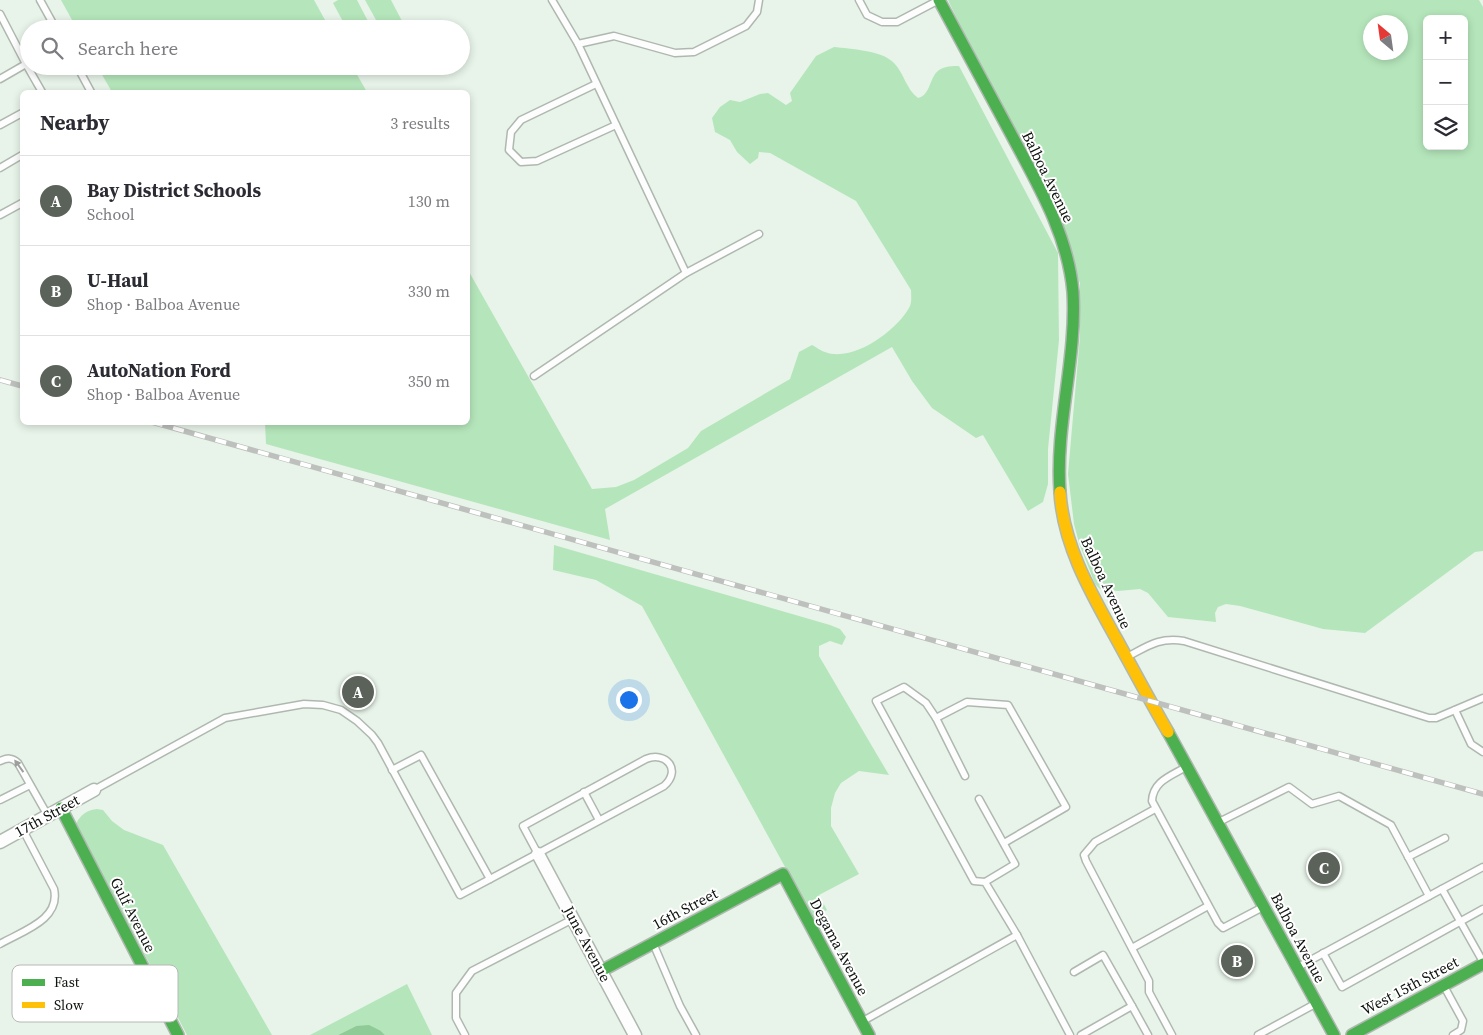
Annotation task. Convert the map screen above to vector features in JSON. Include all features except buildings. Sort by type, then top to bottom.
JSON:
[{"type":"main road","name":"Balboa Avenue","points":[[939,0],[1039,188],[1064,248],[1071,278],[1073,312],[1059,481],[1067,535],[1079,568],[1126,658],[1334,1035]]},
{"type":"main road","name":"Gulf Avenue","points":[[61,808],[142,965]]},
{"type":"main road","name":"16th Street","points":[[601,971],[782,874]]},
{"type":"main road","name":"Degama Avenue","points":[[782,874],[869,1035]]},
{"type":"main road","name":"West 15th Street","points":[[1352,1035],[1483,963]]},
{"type":"main road","name":"Gulf Avenue","points":[[171,1022],[178,1035]]},
{"type":"street","name":"17th Street","points":[[0,842],[94,790]]},
{"type":"street","name":"June Avenue","points":[[538,854],[635,1035]]},
{"type":"lane","points":[[40,0],[51,20]]},
{"type":"lane","points":[[552,0],[578,44],[686,273]]},
{"type":"lane","points":[[578,44],[614,36],[675,53],[694,52],[746,26],[757,12],[759,0]]},
{"type":"lane","points":[[859,0],[867,14],[882,22],[897,22],[939,0]]},
{"type":"lane","points":[[0,14],[20,52]]},
{"type":"lane","points":[[0,79],[20,67]]},
{"type":"lane","points":[[32,75],[41,90]]},
{"type":"lane","points":[[82,75],[91,90]]},
{"type":"lane","points":[[596,84],[521,120],[511,132],[509,150],[521,162],[537,161],[616,125]]},
{"type":"lane","points":[[0,125],[20,114]]},
{"type":"lane","points":[[0,168],[20,156]]},
{"type":"lane","points":[[0,215],[20,204]]},
{"type":"lane","points":[[534,376],[686,273],[760,234]]},
{"type":"lane","points":[[1126,658],[1158,641],[1174,640],[1429,718],[1436,718],[1483,698]]},
{"type":"lane","points":[[965,776],[936,718],[926,703],[904,687],[876,701],[974,881],[985,882],[1015,864],[979,799]]},
{"type":"lane","points":[[936,718],[967,702],[1008,705],[1066,807],[1004,843]]},
{"type":"lane","points":[[94,790],[225,718],[311,704],[332,707],[341,710],[357,721],[378,743],[460,895],[538,854],[599,820],[664,786],[671,777],[670,765],[660,757],[652,757],[522,826],[538,854]]},
{"type":"lane","points":[[1455,710],[1470,744],[1483,752]]},
{"type":"lane","points":[[392,770],[422,755],[490,879]]},
{"type":"lane","points":[[0,761],[8,758],[14,760],[48,816]]},
{"type":"lane","points":[[1187,766],[1160,782],[1152,795],[1152,801],[1208,906],[1223,928],[1264,907]]},
{"type":"lane","points":[[0,800],[30,785]]},
{"type":"lane","points":[[1218,823],[1289,787],[1312,804],[1339,796],[1391,825],[1429,896]]},
{"type":"lane","points":[[584,792],[599,820]]},
{"type":"lane","points":[[1156,809],[1095,842],[1084,855],[1149,981],[1149,992],[1172,1035]]},
{"type":"lane","points":[[0,944],[46,918],[56,899],[54,889],[23,830]]},
{"type":"lane","points":[[1408,857],[1445,838]]},
{"type":"lane","points":[[1296,968],[1483,866]]},
{"type":"lane","points":[[985,882],[1017,936],[1070,1035]]},
{"type":"lane","points":[[1442,889],[1483,963]]},
{"type":"lane","points":[[1132,948],[1208,906]]},
{"type":"lane","points":[[1323,953],[1342,987],[1483,909]]},
{"type":"lane","points":[[465,1035],[456,1018],[456,993],[472,970],[573,918]]},
{"type":"lane","points":[[862,1022],[1017,936]]},
{"type":"lane","points":[[653,943],[680,1006],[696,1035]]},
{"type":"lane","points":[[1074,972],[1103,955],[1148,1035]]},
{"type":"lane","points":[[1443,986],[1462,1021],[1462,1030],[1453,1035]]},
{"type":"lane","points":[[1258,1035],[1316,1003]]},
{"type":"lane","points":[[1080,1035],[1132,1006]]},
{"type":"shaded area","points":[[61,0],[314,0],[325,20],[72,20]]},
{"type":"shaded area","points":[[338,0],[357,0],[367,20],[342,20],[333,3]]},
{"type":"shaded area","points":[[365,0],[391,0],[401,20],[376,20]]},
{"type":"shaded area","points":[[948,0],[1479,0],[1483,7],[1483,551],[1475,552],[1365,633],[1323,629],[1240,606],[1226,604],[1218,607],[1215,613],[1216,622],[1168,617],[1148,593],[1140,589],[1118,591],[1100,589],[1095,584],[1079,543],[1074,524],[1068,474],[1080,336],[1080,283]]},
{"type":"shaded area","points":[[834,47],[882,55],[894,63],[918,98],[928,90],[933,77],[939,70],[946,67],[959,66],[1058,253],[1059,340],[1048,449],[1048,484],[1043,502],[1028,511],[983,435],[976,438],[932,408],[912,381],[892,347],[605,509],[610,540],[266,444],[265,425],[470,425],[470,274],[592,489],[616,487],[634,480],[688,448],[701,431],[790,379],[799,352],[812,345],[825,352],[836,354],[861,349],[874,342],[896,325],[904,315],[910,306],[911,290],[856,201],[770,153],[759,152],[758,158],[750,164],[737,152],[730,140],[715,132],[712,118],[720,107],[730,100],[740,102],[760,94],[768,93],[786,105],[792,101],[790,93],[816,56]]},
{"type":"shaded area","points":[[102,75],[357,75],[366,90],[111,90]]},
{"type":"shaded area","points":[[554,545],[830,625],[840,629],[846,637],[842,645],[830,641],[819,646],[819,656],[889,775],[859,771],[841,783],[835,793],[831,808],[831,826],[859,874],[819,895],[827,910],[813,918],[642,606],[596,580],[553,570]]},
{"type":"shaded area","points":[[103,810],[112,821],[124,830],[163,845],[272,1035],[187,1035],[178,1018],[178,965],[150,965],[76,824],[84,814],[90,811]]},
{"type":"shaded area","points":[[407,984],[432,1035],[385,1035],[381,1031],[356,1026],[338,1035],[310,1035]]},
{"type":"shaded area","points":[[369,1025],[385,1035],[338,1035],[356,1026]]},
{"type":"railway","points":[[0,380],[20,385]]},
{"type":"railway","points":[[163,425],[1483,794]]},
{"type":"traffic: fast","points":[[939,0],[1041,190],[1065,250],[1073,292],[1073,317],[1072,342],[1060,442],[1060,492]]},
{"type":"traffic: fast","points":[[1168,732],[1334,1035]]},
{"type":"traffic: fast","points":[[61,808],[142,965]]},
{"type":"traffic: fast","points":[[601,971],[783,874],[869,1035]]},
{"type":"traffic: fast","points":[[1352,1035],[1483,964]]},
{"type":"traffic: fast","points":[[171,1022],[178,1035]]},
{"type":"traffic: slow","points":[[1060,492],[1066,531],[1088,586],[1168,732]]},
{"type":"place","name":"Bay District Schools","points":[[358,692]]},
{"type":"place","name":"AutoNation Ford","points":[[1324,868]]},
{"type":"place","name":"U-Haul","points":[[1237,961]]}]
